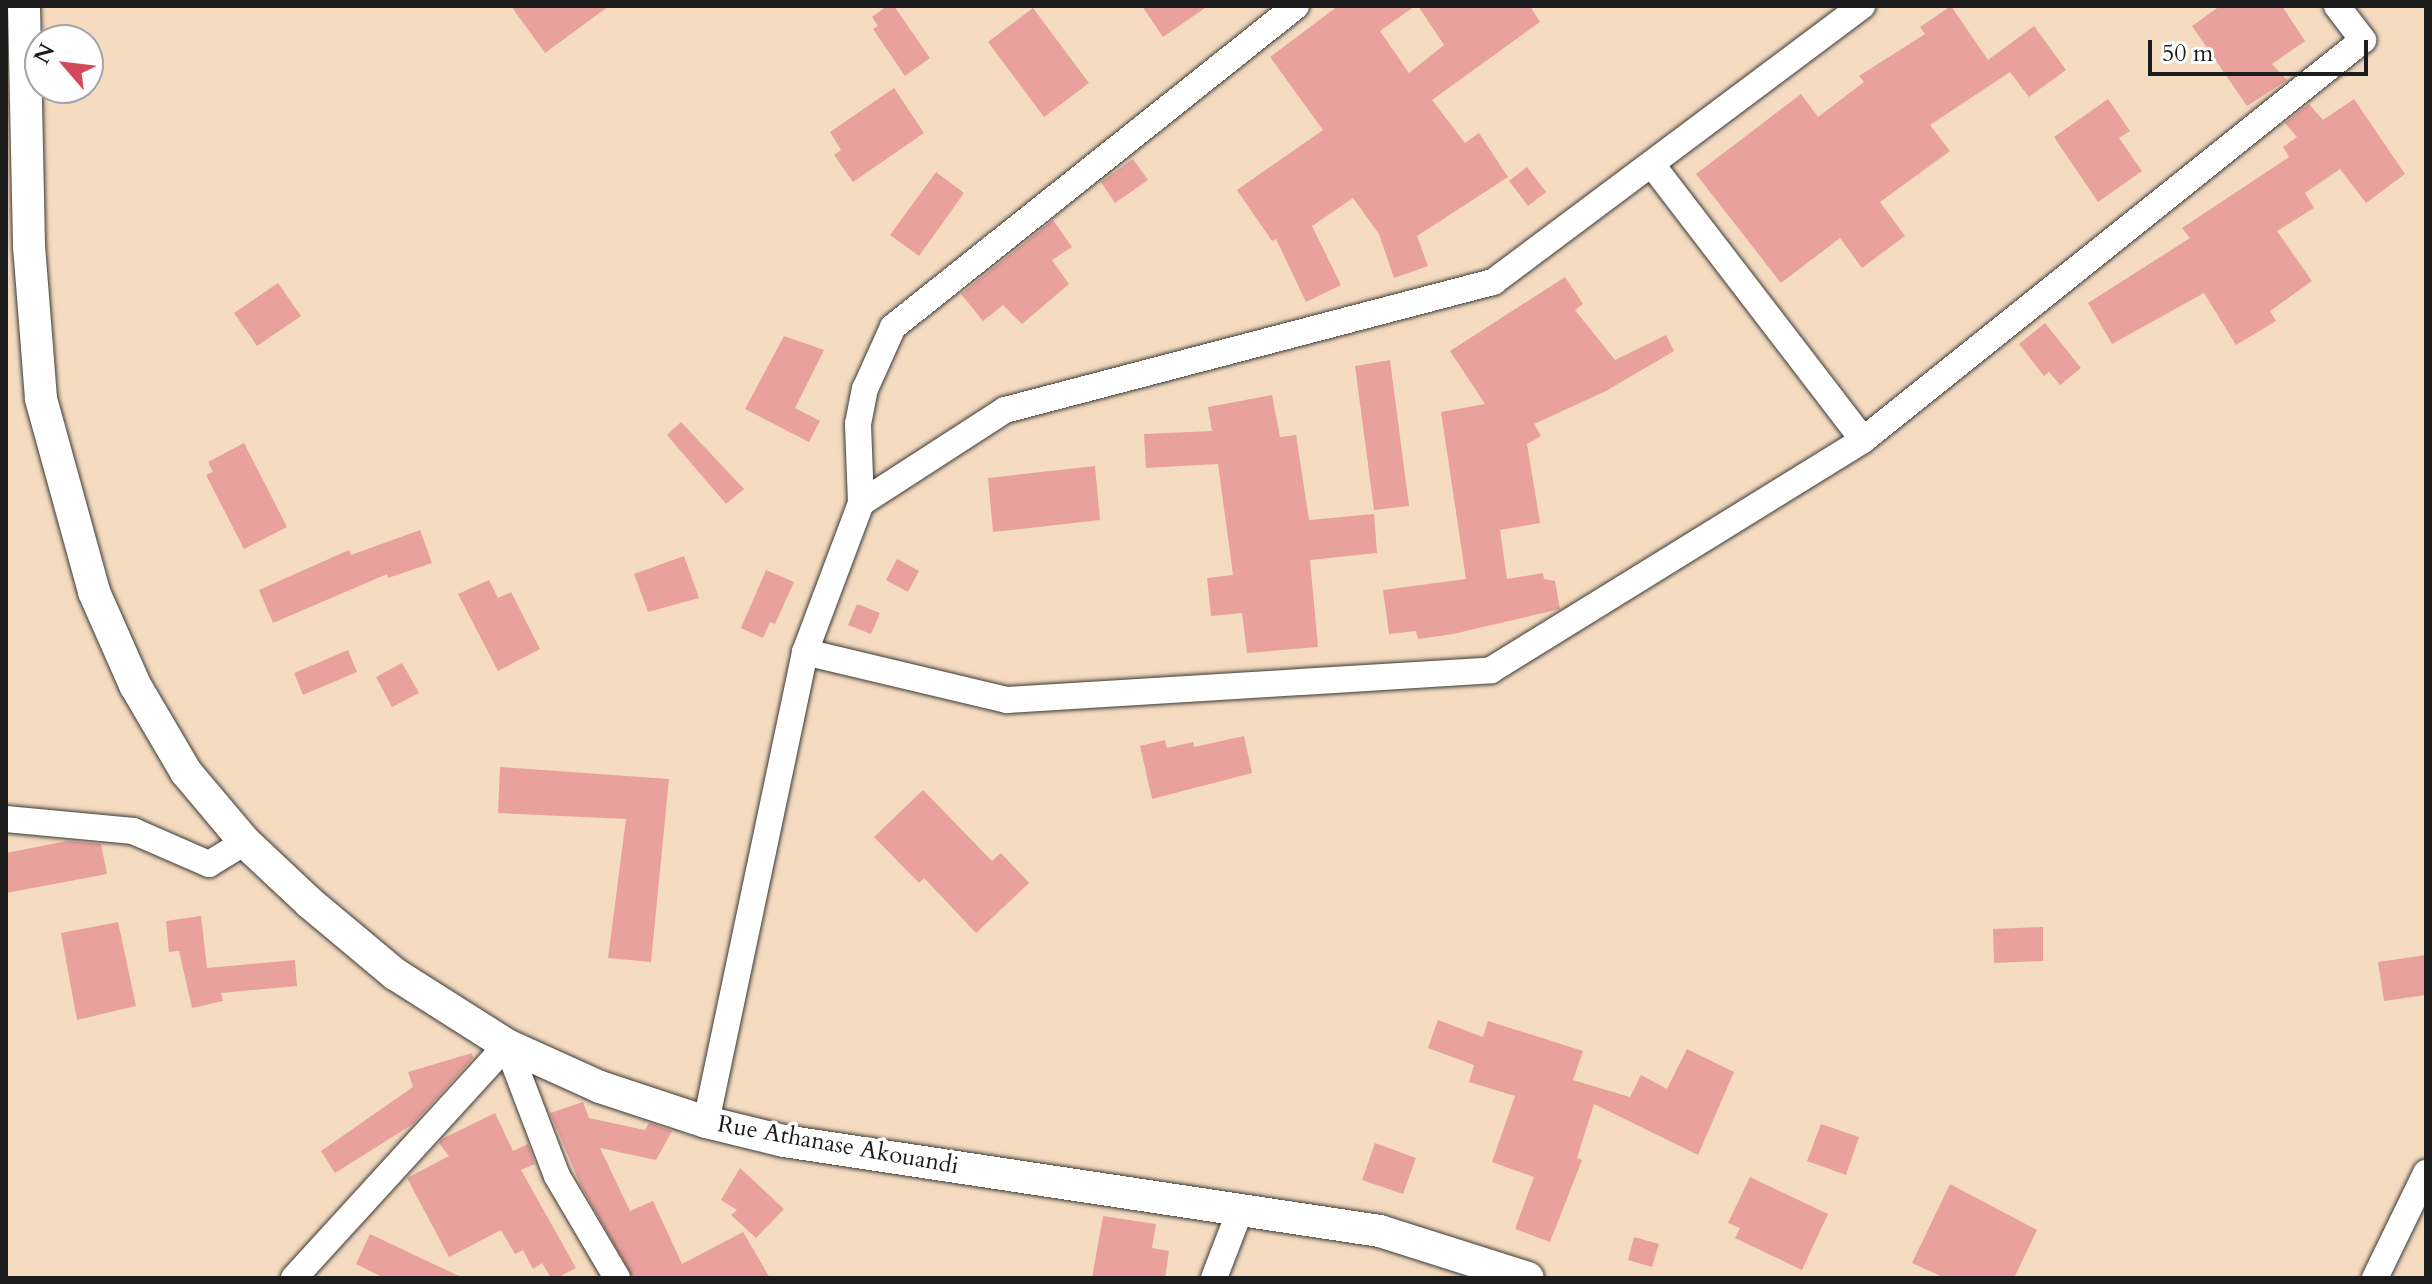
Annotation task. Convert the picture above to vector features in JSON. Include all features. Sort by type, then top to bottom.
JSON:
[{"type":"street","name":"Rue Athanase Akouandi","points":[[24,6],[29,246],[41,399],[68,513],[94,592],[135,685],[186,772],[245,842],[395,974],[507,1045],[600,1087],[706,1122],[784,1141],[1380,1231],[1528,1278]]},
{"type":"street","points":[[706,1122],[805,652],[861,503],[858,424],[865,389],[893,327],[1296,6]]},
{"type":"street","points":[[861,503],[1005,410],[1493,282],[1653,166],[1862,6]]},
{"type":"street","points":[[805,652],[1007,700],[1491,670],[1863,440],[2363,40],[2337,6]]},
{"type":"street","points":[[1653,166],[1863,440]]},
{"type":"street","points":[[6,819],[133,831],[209,864],[245,842]]},
{"type":"street","points":[[294,1278],[507,1045],[557,1176],[617,1278]]},
{"type":"street","points":[[2375,1278],[2426,1173]]},
{"type":"street","points":[[1214,1278],[1241,1208]]},
{"type":"building","points":[[511,6],[609,6],[545,53]]},
{"type":"building","points":[[887,6],[894,6],[930,58],[905,76],[873,29],[878,26],[872,17]]},
{"type":"building","points":[[1142,6],[1208,6],[1163,37]]},
{"type":"building","points":[[1338,6],[1415,6],[1380,31],[1409,73],[1444,45],[1418,6],[1530,6],[1540,22],[1432,100],[1465,143],[1479,133],[1508,177],[1417,236],[1428,266],[1394,278],[1379,234],[1353,198],[1312,226],[1341,285],[1306,302],[1276,239],[1272,241],[1237,190],[1323,130],[1270,57]]},
{"type":"building","points":[[1951,6],[1988,60],[2034,26],[2066,70],[2029,97],[2010,72],[1930,125],[1950,151],[1880,202],[1905,236],[1862,268],[1840,238],[1781,283],[1696,174],[1801,94],[1818,117],[1864,82],[1859,76],[1925,34],[1920,27]]},
{"type":"building","points":[[2220,6],[2282,6],[2305,41],[2272,64],[2287,80],[2247,106],[2192,26]]},
{"type":"building","points":[[1033,8],[1089,83],[1044,117],[988,42]]},
{"type":"building","points":[[894,88],[924,133],[853,182],[834,155],[841,150],[830,132]]},
{"type":"building","points":[[2108,99],[2130,131],[2119,138],[2142,171],[2098,202],[2054,137]]},
{"type":"building","points":[[2354,99],[2405,174],[2366,203],[2340,169],[2305,193],[2314,208],[2277,231],[2312,281],[2270,311],[2276,321],[2236,345],[2204,293],[2112,344],[2088,303],[2190,238],[2182,228],[2289,157],[2283,147],[2297,137],[2285,123],[2309,104],[2323,120]]},
{"type":"building","points":[[1133,159],[1148,180],[1115,203],[1101,182]]},
{"type":"building","points":[[1527,167],[1546,192],[1528,206],[1509,181]]},
{"type":"building","points":[[936,172],[964,193],[919,256],[890,235]]},
{"type":"building","points":[[1053,220],[1072,247],[1052,260],[1069,284],[1022,324],[1003,305],[983,321],[961,294]]},
{"type":"building","points":[[1565,277],[1583,304],[1575,310],[1615,360],[1666,335],[1674,351],[1606,391],[1534,424],[1541,436],[1527,444],[1540,523],[1500,530],[1507,579],[1543,573],[1544,579],[1555,581],[1560,609],[1453,634],[1418,639],[1416,631],[1389,634],[1383,590],[1466,579],[1441,412],[1485,404],[1450,351]]},
{"type":"building","points":[[278,283],[301,316],[257,346],[234,313]]},
{"type":"building","points":[[2045,323],[2081,368],[2060,385],[2049,372],[2044,376],[2019,344]]},
{"type":"building","points":[[784,336],[824,350],[795,408],[820,421],[809,442],[745,409]]},
{"type":"building","points":[[1390,360],[1409,506],[1374,510],[1355,366]]},
{"type":"building","points":[[1272,395],[1280,437],[1296,435],[1309,520],[1374,514],[1377,553],[1310,560],[1318,647],[1247,653],[1242,613],[1211,616],[1207,578],[1233,575],[1218,464],[1146,468],[1144,434],[1212,431],[1208,407]]},
{"type":"building","points":[[681,422],[744,489],[726,504],[667,435]]},
{"type":"building","points":[[244,443],[287,527],[244,549],[206,475],[213,472],[208,462]]},
{"type":"building","points":[[1095,466],[1100,520],[993,532],[988,478]]},
{"type":"building","points":[[420,530],[432,563],[388,578],[387,574],[273,623],[259,590],[349,550],[351,555]]},
{"type":"building","points":[[684,556],[699,598],[648,612],[634,574]]},
{"type":"building","points":[[897,559],[919,571],[908,592],[886,580]]},
{"type":"building","points":[[766,570],[794,582],[775,624],[770,622],[763,638],[741,628]]},
{"type":"building","points":[[489,580],[498,598],[511,592],[540,649],[498,671],[458,594]]},
{"type":"building","points":[[857,604],[880,613],[871,634],[848,625]]},
{"type":"building","points":[[348,650],[357,672],[303,695],[294,673]]},
{"type":"building","points":[[402,663],[419,693],[392,707],[376,677]]},
{"type":"building","points":[[1244,736],[1252,773],[1152,799],[1140,746],[1165,740],[1167,748],[1193,742],[1194,747]]},
{"type":"building","points":[[500,767],[669,779],[651,962],[608,958],[626,819],[498,813]]},
{"type":"building","points":[[923,790],[992,861],[1001,853],[1029,883],[976,933],[924,878],[919,883],[874,837]]},
{"type":"building","points":[[67,841],[101,844],[107,874],[6,893],[6,853]]},
{"type":"building","points":[[201,916],[207,968],[295,960],[297,986],[221,993],[223,1001],[192,1008],[179,951],[169,952],[166,921]]},
{"type":"building","points":[[118,922],[136,1006],[77,1020],[61,933]]},
{"type":"building","points":[[2043,927],[2043,961],[1994,963],[1993,929]]},
{"type":"building","points":[[2426,955],[2426,995],[2384,1001],[2378,962]]},
{"type":"building","points":[[1438,1020],[1483,1037],[1488,1021],[1583,1051],[1573,1080],[1630,1097],[1641,1075],[1667,1089],[1687,1049],[1734,1072],[1698,1155],[1594,1104],[1577,1158],[1582,1160],[1550,1242],[1515,1229],[1534,1177],[1492,1162],[1515,1096],[1469,1082],[1474,1065],[1428,1048]]},
{"type":"building","points":[[472,1053],[473,1058],[413,1124],[335,1173],[321,1151],[413,1087],[408,1072]]},
{"type":"building","points":[[583,1102],[589,1118],[645,1130],[649,1123],[672,1131],[656,1160],[600,1148],[630,1211],[653,1201],[682,1264],[743,1232],[770,1278],[633,1278],[581,1186],[550,1113]]},
{"type":"building","points":[[495,1113],[513,1151],[528,1144],[535,1164],[521,1170],[576,1268],[557,1278],[551,1278],[542,1263],[533,1269],[523,1250],[515,1254],[501,1230],[449,1257],[407,1178],[449,1156],[439,1143],[442,1139]]},
{"type":"building","points":[[1821,1124],[1859,1137],[1846,1175],[1807,1161]]},
{"type":"building","points":[[1375,1143],[1416,1158],[1403,1194],[1362,1180]]},
{"type":"building","points":[[740,1168],[784,1209],[756,1238],[731,1215],[737,1210],[721,1200]]},
{"type":"building","points":[[1750,1177],[1828,1214],[1802,1270],[1735,1238],[1740,1228],[1728,1223]]},
{"type":"building","points":[[1950,1184],[2037,1230],[2014,1278],[1945,1278],[1912,1263]]},
{"type":"building","points":[[1103,1216],[1156,1224],[1152,1248],[1169,1251],[1165,1278],[1092,1278]]},
{"type":"building","points":[[370,1234],[463,1278],[384,1278],[356,1264]]},
{"type":"building","points":[[1634,1237],[1659,1244],[1652,1267],[1628,1260]]}]
